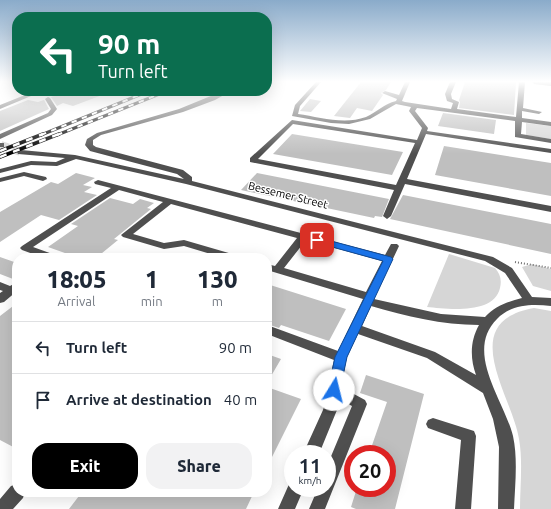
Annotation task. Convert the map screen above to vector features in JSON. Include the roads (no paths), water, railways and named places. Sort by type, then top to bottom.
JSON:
[{"type":"street","points":[[0,137],[50,114],[54,109],[52,106]]},
{"type":"street","points":[[187,182],[189,179],[180,172],[93,149],[89,145],[90,139],[99,134],[168,116],[195,106]]},
{"type":"street","points":[[297,106],[294,115],[349,123],[369,117],[386,106]]},
{"type":"street","points":[[387,216],[425,128],[412,111],[414,106]]},
{"type":"street","points":[[419,106],[551,124]]},
{"type":"street","points":[[454,111],[455,106]]},
{"type":"street","points":[[520,106],[517,136],[551,141]]},
{"type":"street","points":[[520,109],[539,112]]},
{"type":"street","points":[[419,142],[292,122],[253,160],[551,209]]},
{"type":"street","points":[[423,132],[551,151]]},
{"type":"street","name":"Bessemer Street","points":[[21,152],[75,157],[187,182],[493,260],[505,266],[512,273],[528,301]]},
{"type":"street","points":[[0,171],[31,163],[58,164],[75,157]]},
{"type":"street","points":[[0,180],[24,174],[43,179]]},
{"type":"street","points":[[98,182],[388,259]]},
{"type":"street","points":[[40,253],[25,248],[118,188]]},
{"type":"street","points":[[169,201],[126,235],[164,246],[184,243],[218,253]]},
{"type":"street","points":[[303,236],[272,269],[435,319],[460,322],[488,321]]},
{"type":"street","points":[[315,445],[330,410],[341,357],[394,246]]},
{"type":"street","points":[[0,286],[12,288]]},
{"type":"street","points":[[0,298],[12,289]]},
{"type":"street","points":[[506,509],[506,442],[503,426],[487,390],[479,363],[478,345],[481,332],[496,310],[515,302],[541,300],[551,302]]},
{"type":"street","points":[[354,328],[431,355],[487,390]]},
{"type":"street","points":[[272,331],[341,357]]},
{"type":"street","points":[[334,390],[360,404],[336,463]]},
{"type":"street","points":[[433,424],[469,436],[463,509]]},
{"type":"street","points":[[2,509],[13,497]]},
{"type":"street","points":[[286,509],[292,497]]},
{"type":"street","points":[[317,509],[322,497]]},
{"type":"tunnel","points":[[1,145],[21,152]]},
{"type":"railway","points":[[41,135],[113,106]]},
{"type":"railway","points":[[57,135],[130,106]]},
{"type":"railway","points":[[0,151],[43,134]]},
{"type":"railway","points":[[0,157],[59,134]]}]
